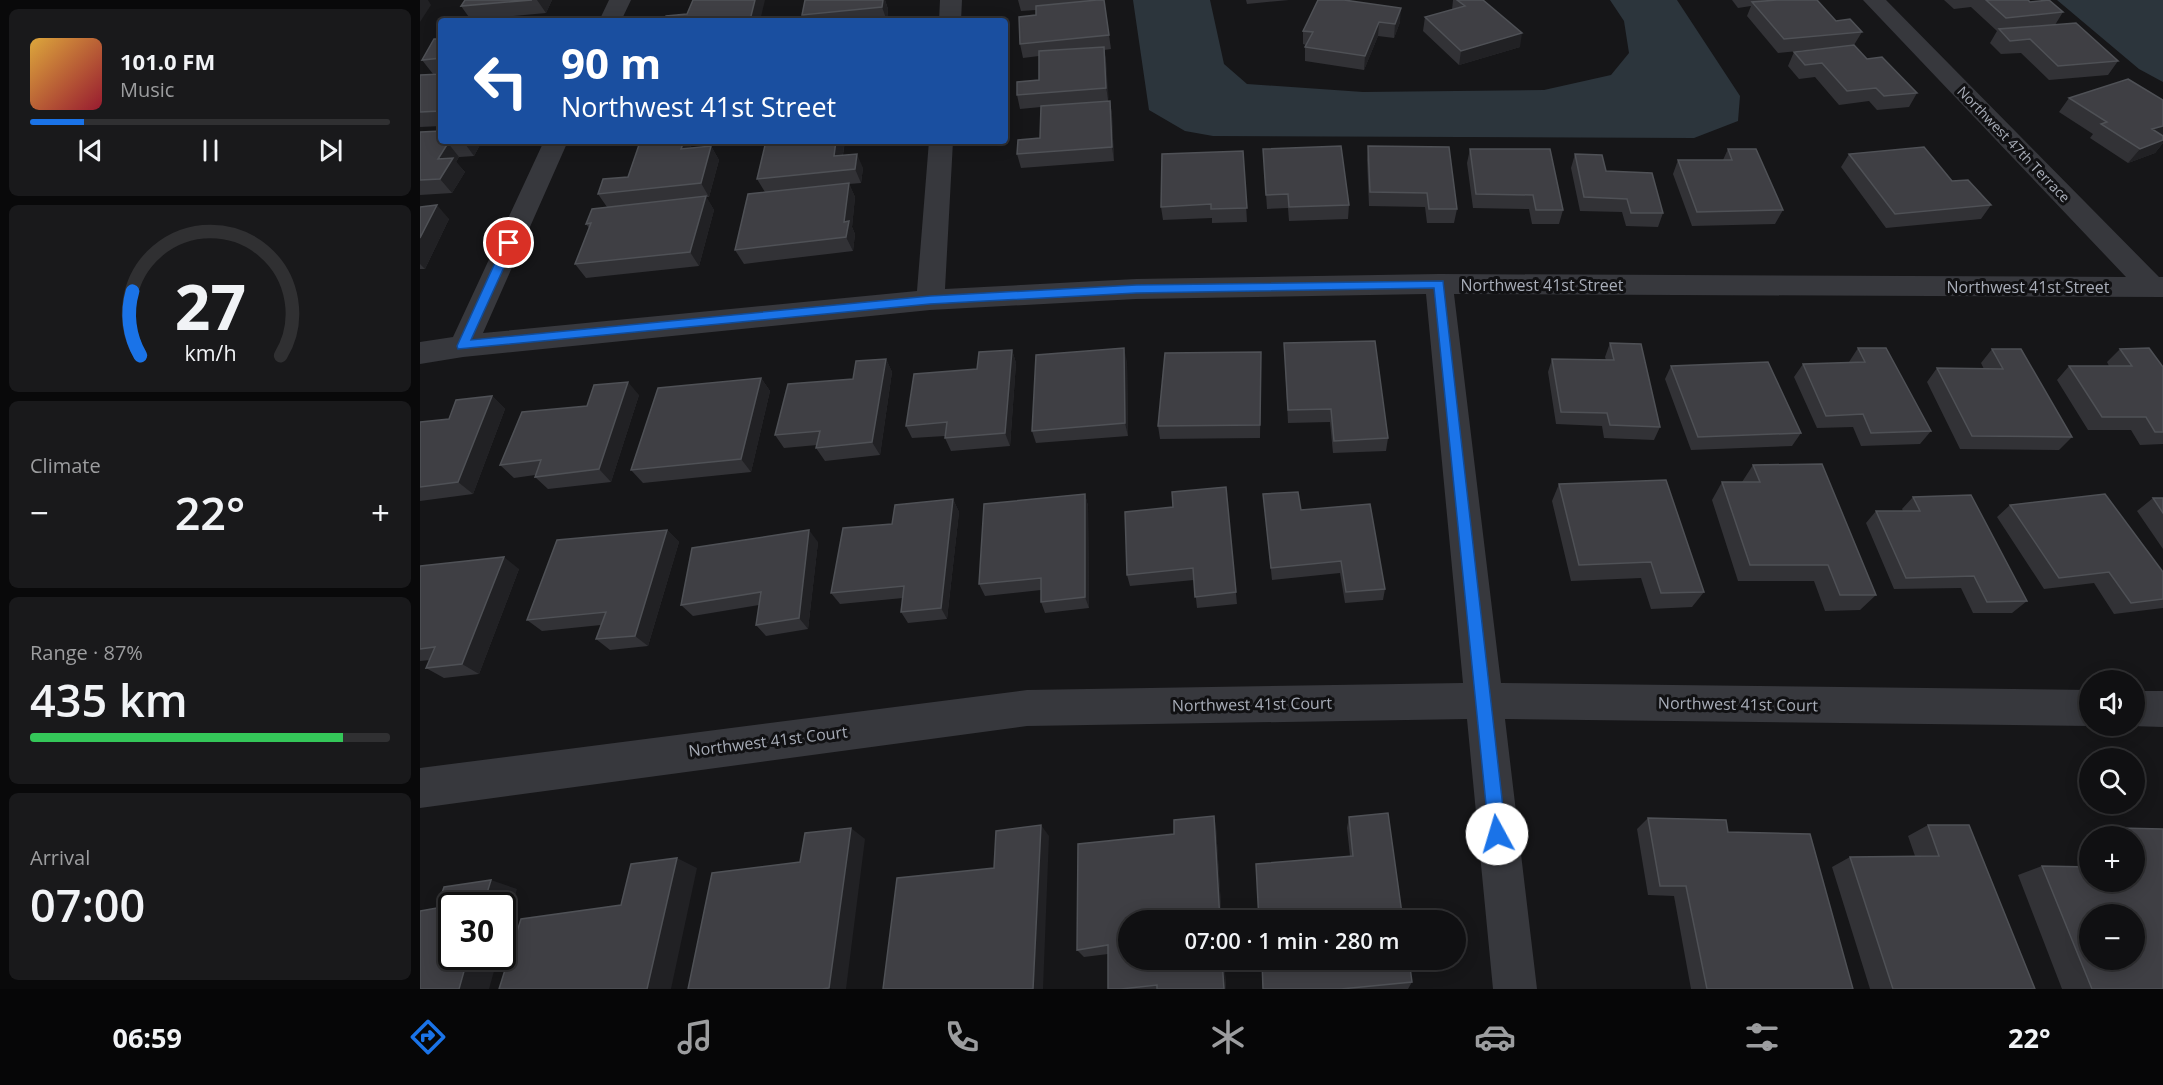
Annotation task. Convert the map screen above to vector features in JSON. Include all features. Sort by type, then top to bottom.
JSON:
[{"type":"street","points":[[611,18],[620,0]]},
{"type":"street","points":[[950,18],[951,0]]},
{"type":"street","name":"Northwest 47th Terrace","points":[[1874,0],[2158,287]]},
{"type":"street","points":[[463,346],[555,144]]},
{"type":"street","points":[[930,300],[941,144]]},
{"type":"street","points":[[1439,284],[1482,701],[1515,989]]},
{"type":"street","name":"Northwest 41st Street","points":[[420,353],[463,346],[930,300],[1136,289],[1439,284],[2158,287]]},
{"type":"street","name":"Northwest 41st Court","points":[[420,788],[447,782],[1027,708],[1482,701],[2079,708]]},
{"type":"street","points":[[2145,709],[2163,709]]},
{"type":"shaded area","points":[[1133,0],[1210,0],[1224,64],[1247,84],[1363,92],[1544,90],[1611,75],[1629,53],[1624,21],[1610,0],[1677,0],[1740,96],[1738,121],[1694,138],[1213,136],[1185,131],[1149,110]]},
{"type":"shaded area","points":[[2057,0],[2163,0],[2163,82],[2139,69]]},
{"type":"building","points":[[465,0],[532,0],[461,6]]},
{"type":"building","points":[[693,0],[755,0],[750,18],[666,18],[666,16],[687,14]]},
{"type":"building","points":[[805,0],[883,0],[882,7],[802,15]]},
{"type":"building","points":[[1104,0],[1109,35],[1020,44],[1019,17],[1036,15],[1036,6]]},
{"type":"building","points":[[1318,0],[1344,0],[1401,8],[1395,24],[1379,22],[1365,56],[1305,47],[1313,32],[1303,31]]},
{"type":"building","points":[[1457,0],[1483,0],[1522,33],[1461,51],[1425,17],[1465,6]]},
{"type":"building","points":[[1817,0],[1836,21],[1850,19],[1862,32],[1784,39],[1752,2]]},
{"type":"building","points":[[1986,0],[2028,0],[2030,2],[2049,0],[2063,12],[2006,18]]},
{"type":"building","points":[[2076,23],[2118,61],[2058,66],[2030,39],[2010,41],[1999,29]]},
{"type":"building","points":[[434,39],[438,39],[438,58],[422,60]]},
{"type":"building","points":[[1854,45],[1867,59],[1882,57],[1917,93],[1884,96],[1876,88],[1847,91],[1822,63],[1805,65],[1794,52]]},
{"type":"building","points":[[1104,47],[1106,88],[1017,95],[1017,82],[1039,80],[1039,51]]},
{"type":"building","points":[[438,74],[438,111],[420,112],[420,75]]},
{"type":"building","points":[[2128,79],[2163,100],[2163,126],[2152,129],[2163,136],[2163,140],[2140,149],[2101,124],[2107,122],[2069,98]]},
{"type":"building","points":[[1110,101],[1112,147],[1017,154],[1018,140],[1040,138],[1041,106]]},
{"type":"building","points":[[438,131],[438,144],[447,144],[438,159],[453,158],[440,179],[420,180],[420,132]]},
{"type":"building","points":[[639,144],[683,144],[681,149],[711,146],[701,183],[598,194],[603,179],[628,177]]},
{"type":"building","points":[[765,144],[836,144],[834,156],[857,154],[855,169],[757,179]]},
{"type":"building","points":[[1341,146],[1349,205],[1289,207],[1288,194],[1266,195],[1263,149]]},
{"type":"building","points":[[1368,146],[1449,147],[1457,209],[1429,209],[1427,193],[1370,192]]},
{"type":"building","points":[[1924,147],[1952,181],[1968,180],[1991,205],[1895,214],[1849,154]]},
{"type":"building","points":[[1470,149],[1550,149],[1563,210],[1536,210],[1533,195],[1476,194]]},
{"type":"building","points":[[1728,149],[1756,149],[1783,210],[1697,212],[1678,160],[1732,160]]},
{"type":"building","points":[[1243,151],[1247,208],[1211,209],[1211,204],[1161,207],[1162,154]]},
{"type":"building","points":[[1575,154],[1602,155],[1606,171],[1652,173],[1663,213],[1631,213],[1627,199],[1584,197]]},
{"type":"building","points":[[849,183],[844,222],[849,221],[846,237],[735,250],[748,194]]},
{"type":"building","points":[[706,196],[690,252],[575,264],[591,223],[586,224],[592,209]]},
{"type":"building","points":[[437,205],[420,238],[420,207]]},
{"type":"building","points":[[1375,341],[1388,438],[1334,441],[1331,409],[1288,410],[1284,343]]},
{"type":"building","points":[[1610,343],[1641,344],[1660,427],[1610,425],[1607,413],[1561,412],[1552,359],[1614,360]]},
{"type":"building","points":[[1124,348],[1125,423],[1032,431],[1036,355]]},
{"type":"building","points":[[1858,348],[1886,348],[1931,431],[1871,433],[1863,414],[1826,416],[1803,364],[1865,362]]},
{"type":"building","points":[[2149,348],[2163,367],[2163,432],[2155,432],[2146,417],[2102,417],[2069,366],[2132,366],[2120,349]]},
{"type":"building","points":[[1992,349],[2021,349],[2072,437],[1972,436],[1937,368],[2003,369]]},
{"type":"building","points":[[1012,350],[1005,433],[945,438],[947,422],[906,426],[914,374],[977,369],[979,352]]},
{"type":"building","points":[[1261,352],[1260,425],[1158,426],[1165,353]]},
{"type":"building","points":[[886,359],[872,442],[816,448],[820,431],[775,435],[788,384],[853,379],[856,361]]},
{"type":"building","points":[[1768,362],[1801,433],[1698,437],[1671,366]]},
{"type":"building","points":[[761,378],[741,459],[631,470],[658,388]]},
{"type":"building","points":[[628,382],[599,469],[535,477],[541,460],[500,465],[522,412],[587,406],[594,385]]},
{"type":"building","points":[[492,396],[458,482],[420,487],[420,422],[449,419],[456,400]]},
{"type":"building","points":[[1822,464],[1876,595],[1840,595],[1828,565],[1750,565],[1722,482],[1760,482],[1753,465]]},
{"type":"building","points":[[1666,480],[1704,592],[1661,593],[1651,562],[1579,565],[1559,484]]},
{"type":"building","points":[[1226,487],[1236,592],[1195,597],[1193,568],[1127,575],[1125,512],[1173,507],[1172,492]]},
{"type":"building","points":[[1298,492],[1301,510],[1370,504],[1385,589],[1346,592],[1341,561],[1271,568],[1263,494]]},
{"type":"building","points":[[1085,494],[1085,597],[1041,602],[1041,578],[979,584],[984,504]]},
{"type":"building","points":[[2105,494],[2163,572],[2163,599],[2131,603],[2109,572],[2059,578],[2010,505]]},
{"type":"building","points":[[1971,495],[2027,601],[1987,602],[1974,576],[1906,578],[1876,511],[1920,511],[1913,497]]},
{"type":"building","points":[[2153,498],[2163,498],[2163,513]]},
{"type":"building","points":[[953,499],[941,608],[901,612],[904,586],[831,593],[843,528],[892,524],[895,505]]},
{"type":"building","points":[[667,530],[635,636],[596,639],[606,612],[527,620],[557,540]]},
{"type":"building","points":[[809,530],[799,618],[756,625],[761,592],[681,605],[692,548]]},
{"type":"building","points":[[504,557],[462,664],[426,668],[435,647],[420,649],[420,566]]},
{"type":"building","points":[[1388,813],[1401,910],[1258,910],[1256,864],[1353,856],[1349,817]]},
{"type":"building","points":[[1214,816],[1219,910],[1118,910],[1118,970],[1223,970],[1224,989],[1157,989],[1157,985],[1108,989],[1108,945],[1077,950],[1078,844],[1174,834],[1174,820]]},
{"type":"building","points":[[1648,818],[1726,820],[1728,832],[1810,834],[1853,989],[1707,989],[1686,886],[1660,886]]},
{"type":"building","points":[[1041,825],[1033,989],[883,989],[897,878],[994,868],[996,831]]},
{"type":"building","points":[[1928,825],[1969,825],[2035,989],[1893,989],[1850,857],[1939,856]]},
{"type":"building","points":[[851,828],[829,988],[688,989],[712,873],[800,862],[805,833]]},
{"type":"building","points":[[2145,829],[2163,829],[2163,989],[2092,989],[2084,970],[2145,970],[2145,904],[2079,904],[2079,957],[2042,866],[2079,867],[2079,892],[2145,892]]},
{"type":"building","points":[[677,858],[647,989],[499,989],[505,970],[516,970],[516,935],[521,919],[621,905],[631,864]]},
{"type":"building","points":[[491,880],[487,892],[442,892],[444,887]]},
{"type":"building","points":[[438,905],[438,970],[464,970],[459,989],[420,989],[420,911],[437,908]]},
{"type":"building","points":[[1262,970],[1410,970],[1412,982],[1341,989],[1263,989]]},
{"type":"route","points":[[509,243],[463,346],[930,300],[1136,289],[1439,284],[1497,834]]}]
